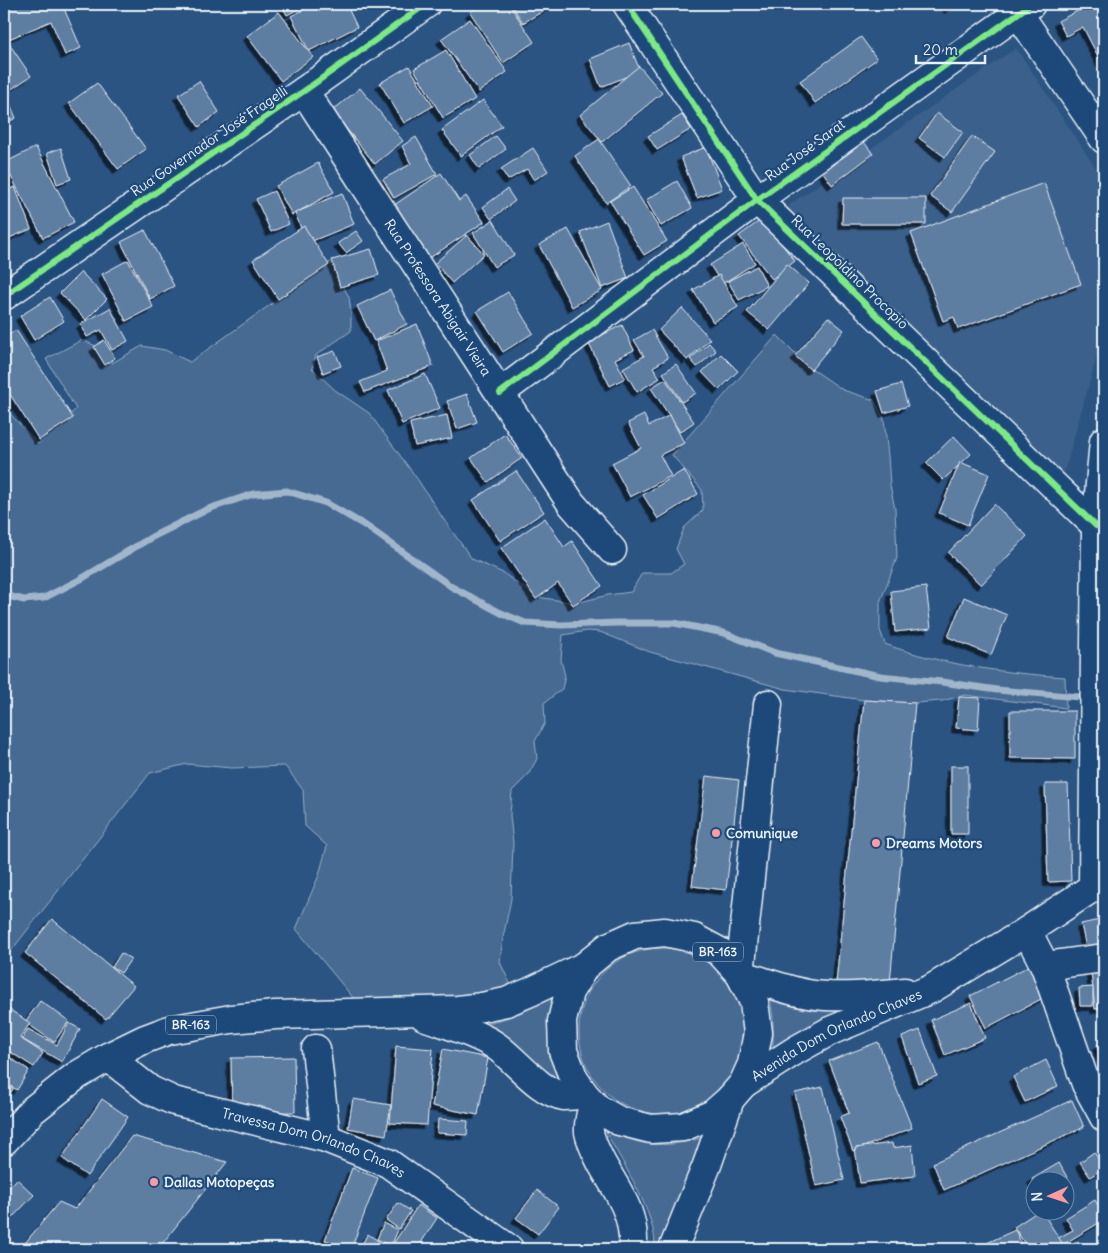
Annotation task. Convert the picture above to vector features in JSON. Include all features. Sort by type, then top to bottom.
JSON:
[{"type":"street","name":"Rua Governador José Fragelli","points":[[4,296],[304,91],[426,4]]},
{"type":"street","name":"Rua Leopoldino Procopio","points":[[627,4],[757,200],[1096,526]]},
{"type":"street","name":"Rua José Sarat","points":[[500,393],[757,200],[1020,7]]},
{"type":"street","points":[[1020,7],[1104,139]]},
{"type":"street","name":"Rua Professora Abigair Vieira","points":[[304,91],[571,503],[612,550]]},
{"type":"street","points":[[1099,884],[1096,526],[1104,441]]},
{"type":"street","points":[[740,974],[768,704]]},
{"type":"street","name":"Avenida Dom Orlando Chaves","points":[[585,966],[570,992],[562,1020],[563,1051],[574,1079],[588,1099],[598,1109],[620,1121],[651,1129],[683,1127],[713,1114],[736,1091],[796,1050],[830,1031],[932,989],[1099,884]]},
{"type":"street","points":[[1027,931],[1045,966],[1086,1084],[1104,1117]]},
{"type":"street","name":"Avenida Dom Orlando Chaves","points":[[4,1141],[34,1110],[76,1076],[108,1057],[169,1030],[231,1019],[275,1015],[413,1012],[482,1007],[506,1002],[546,985],[585,966],[608,947],[635,935],[665,932],[694,938],[720,952],[740,974],[754,1002],[758,1033],[752,1064],[736,1091],[673,1249]]},
{"type":"street","points":[[1045,966],[1104,958]]},
{"type":"street","name":"Avenida Dom Orlando Chaves","points":[[740,974],[807,994],[885,994],[932,989]]},
{"type":"street","name":"Avenida Dom Orlando Chaves","points":[[413,1012],[479,1037],[496,1046],[544,1088],[553,1093],[588,1099]]},
{"type":"street","points":[[316,1049],[326,1138]]},
{"type":"street","name":"Travessa Dom Orlando Chaves","points":[[108,1057],[150,1090],[174,1101],[326,1138],[388,1163],[509,1249]]},
{"type":"street","points":[[588,1099],[590,1134],[595,1150],[624,1199],[633,1232],[633,1249]]},
{"type":"shaded area","points":[[1016,48],[1104,180],[1104,331],[1062,480],[782,210]]},
{"type":"shaded area","points":[[330,262],[349,297],[351,331],[316,355],[312,368],[335,390],[369,413],[472,559],[503,573],[537,597],[576,603],[608,595],[631,592],[642,573],[671,573],[684,564],[676,549],[684,528],[703,510],[702,490],[672,455],[777,335],[808,366],[843,390],[874,400],[884,419],[890,485],[895,509],[897,558],[880,602],[880,630],[885,644],[951,663],[1019,673],[1065,677],[1066,708],[965,695],[942,701],[915,703],[864,700],[785,689],[650,652],[600,632],[587,631],[563,635],[561,660],[565,676],[562,689],[544,703],[545,723],[535,741],[537,759],[528,775],[512,791],[510,815],[513,843],[511,899],[500,962],[512,988],[469,998],[355,1000],[296,929],[319,875],[327,846],[305,826],[303,790],[285,766],[232,768],[187,764],[150,773],[4,960],[4,476],[9,471],[4,460],[4,407],[38,444],[76,409],[46,359],[82,340],[96,346],[112,363],[142,346],[165,350],[190,362]]},
{"type":"shaded area","points":[[654,948],[670,948],[694,954],[721,972],[739,999],[745,1031],[739,1063],[721,1090],[694,1108],[670,1114],[654,1114],[630,1108],[609,1095],[598,1084],[585,1063],[579,1039],[579,1023],[585,999],[598,978],[609,967],[630,954]]},
{"type":"shaded area","points":[[769,991],[886,1003],[773,1061],[773,1018]]},
{"type":"shaded area","points":[[560,992],[565,1090],[483,1024],[523,1012]]},
{"type":"shaded area","points":[[604,1124],[627,1138],[651,1144],[675,1144],[701,1138],[661,1249],[655,1249],[651,1221],[645,1206],[607,1134]]},
{"type":"building","points":[[4,4],[62,4],[81,48],[65,55],[51,21],[9,39],[4,27]]},
{"type":"building","points":[[281,4],[306,4],[306,5],[287,15]]},
{"type":"building","points":[[309,4],[346,4],[357,27],[309,51],[291,16],[311,6]]},
{"type":"building","points":[[482,4],[509,4],[534,42],[503,63],[470,12]]},
{"type":"building","points":[[511,4],[552,4],[553,5],[523,23]]},
{"type":"building","points":[[945,4],[955,4],[949,9]]},
{"type":"building","points":[[1091,4],[1101,4],[1104,9],[1104,68],[1083,27],[1066,36],[1058,21]]},
{"type":"building","points":[[279,12],[313,57],[281,81],[247,36]]},
{"type":"building","points":[[470,19],[507,72],[479,92],[441,39]]},
{"type":"building","points":[[4,36],[31,76],[4,94]]},
{"type":"building","points":[[861,37],[877,59],[815,103],[800,81]]},
{"type":"building","points":[[629,43],[640,71],[601,87],[590,59]]},
{"type":"building","points":[[446,50],[475,99],[443,118],[414,69]]},
{"type":"building","points":[[409,66],[433,106],[404,123],[380,83]]},
{"type":"building","points":[[639,66],[662,93],[602,142],[580,115]]},
{"type":"building","points":[[199,81],[219,112],[199,127],[178,95]]},
{"type":"building","points":[[97,83],[146,149],[118,169],[69,103]]},
{"type":"building","points":[[360,88],[403,141],[375,164],[332,111]]},
{"type":"building","points":[[8,99],[16,118],[4,124],[4,101]]},
{"type":"building","points":[[483,100],[502,126],[461,156],[442,130]]},
{"type":"building","points":[[937,113],[963,132],[945,157],[919,138]]},
{"type":"building","points":[[682,115],[691,129],[657,150],[648,136]]},
{"type":"building","points":[[496,136],[506,149],[479,169],[470,155]]},
{"type":"building","points":[[972,136],[995,152],[952,212],[930,196]]},
{"type":"building","points":[[416,137],[437,174],[394,198],[383,179],[411,164],[402,146]]},
{"type":"building","points":[[599,139],[631,186],[606,203],[575,156]]},
{"type":"building","points":[[864,142],[873,154],[832,185],[823,172]]},
{"type":"building","points":[[36,147],[74,222],[43,238],[4,163]]},
{"type":"building","points":[[706,147],[722,189],[697,198],[681,157]]},
{"type":"building","points":[[61,148],[71,179],[57,184],[47,153]]},
{"type":"building","points":[[533,148],[548,171],[534,180],[527,169],[508,180],[501,169]]},
{"type":"building","points":[[318,163],[334,192],[292,215],[276,186]]},
{"type":"building","points":[[441,173],[459,201],[466,196],[484,222],[428,259],[393,206]]},
{"type":"building","points":[[677,181],[692,208],[661,226],[646,200]]},
{"type":"building","points":[[1044,183],[1081,284],[958,329],[954,317],[943,321],[911,233]]},
{"type":"building","points":[[15,187],[31,229],[4,240],[4,191]]},
{"type":"building","points":[[633,187],[667,241],[644,255],[610,201]]},
{"type":"building","points":[[507,189],[515,201],[491,219],[483,207]]},
{"type":"building","points":[[274,191],[289,224],[271,232],[256,199]]},
{"type":"building","points":[[342,193],[354,224],[307,243],[295,213]]},
{"type":"building","points":[[843,198],[926,198],[926,224],[842,224]]},
{"type":"building","points":[[762,219],[795,261],[772,279],[739,236]]},
{"type":"building","points":[[493,220],[514,255],[494,267],[473,233]]},
{"type":"building","points":[[607,221],[628,278],[602,288],[580,232]]},
{"type":"building","points":[[304,226],[329,265],[278,299],[253,260]]},
{"type":"building","points":[[568,229],[602,290],[572,307],[539,245]]},
{"type":"building","points":[[145,230],[174,286],[150,299],[121,242]]},
{"type":"building","points":[[356,231],[363,241],[346,253],[338,243]]},
{"type":"building","points":[[467,235],[484,254],[452,283],[435,263]]},
{"type":"building","points":[[743,244],[755,263],[722,284],[710,265]]},
{"type":"building","points":[[371,249],[379,275],[340,287],[332,260]]},
{"type":"building","points":[[128,260],[153,307],[126,321],[102,274]]},
{"type":"building","points":[[787,264],[809,283],[769,330],[747,312]]},
{"type":"building","points":[[757,266],[767,286],[739,300],[728,281]]},
{"type":"building","points":[[81,272],[107,299],[86,320],[60,293]]},
{"type":"building","points":[[719,275],[738,307],[713,322],[693,290]]},
{"type":"building","points":[[390,290],[407,324],[374,341],[357,306]]},
{"type":"building","points":[[508,292],[533,333],[503,352],[477,311]]},
{"type":"building","points":[[50,297],[64,321],[34,340],[20,316]]},
{"type":"building","points":[[110,308],[128,341],[112,350],[101,330],[87,337],[81,324]]},
{"type":"building","points":[[682,308],[710,339],[687,360],[659,330]]},
{"type":"building","points":[[828,317],[844,330],[811,370],[795,356]]},
{"type":"building","points":[[417,324],[433,366],[365,392],[360,382],[387,371],[376,341]]},
{"type":"building","points":[[622,325],[634,350],[615,359],[625,378],[610,386],[588,342]]},
{"type":"building","points":[[16,330],[73,418],[39,440],[4,385],[4,338]]},
{"type":"building","points":[[652,330],[668,358],[653,367],[660,378],[637,392],[623,368],[644,356],[634,340]]},
{"type":"building","points":[[104,340],[115,358],[105,365],[94,347]]},
{"type":"building","points":[[709,343],[716,351],[697,367],[690,359]]},
{"type":"building","points":[[335,351],[341,366],[323,373],[317,357]]},
{"type":"building","points":[[721,354],[738,371],[719,390],[702,372]]},
{"type":"building","points":[[676,364],[696,393],[682,402],[663,373]]},
{"type":"building","points":[[425,374],[440,408],[402,424],[388,390]]},
{"type":"building","points":[[665,379],[694,422],[680,432],[651,388]]},
{"type":"building","points":[[901,384],[908,406],[884,413],[877,391]]},
{"type":"building","points":[[467,394],[477,422],[457,429],[447,401]]},
{"type":"building","points":[[447,415],[452,438],[415,446],[410,423]]},
{"type":"building","points":[[644,415],[649,426],[670,415],[684,443],[660,455],[671,476],[630,497],[612,463],[641,448],[628,423]]},
{"type":"building","points":[[505,434],[522,458],[488,482],[471,458]]},
{"type":"building","points":[[954,436],[971,454],[943,480],[926,463]]},
{"type":"building","points":[[960,462],[989,474],[968,525],[939,513]]},
{"type":"building","points":[[684,470],[698,494],[658,519],[643,495]]},
{"type":"building","points":[[516,471],[544,512],[500,541],[473,500]]},
{"type":"building","points":[[994,504],[1027,536],[981,585],[948,553]]},
{"type":"building","points":[[545,518],[564,547],[572,541],[602,586],[573,605],[558,583],[536,599],[501,548]]},
{"type":"building","points":[[926,587],[931,628],[895,632],[891,591]]},
{"type":"building","points":[[964,597],[1007,615],[991,655],[948,637]]},
{"type":"building","points":[[959,697],[980,698],[978,730],[956,728]]},
{"type":"building","name":"Dreams Motors","points":[[864,700],[915,703],[890,983],[836,983]]},
{"type":"building","points":[[1010,711],[1075,711],[1075,759],[1010,758]]},
{"type":"building","points":[[951,766],[968,766],[968,834],[951,834]]},
{"type":"building","name":"Comunique","points":[[706,776],[739,780],[726,890],[692,886]]},
{"type":"building","points":[[1045,784],[1068,784],[1071,881],[1048,882]]},
{"type":"building","points":[[52,919],[134,986],[106,1019],[25,953]]},
{"type":"building","points":[[1104,919],[1104,948],[1087,952],[1081,924]]},
{"type":"building","points":[[121,953],[131,959],[121,973],[112,967]]},
{"type":"building","points":[[1029,966],[1045,997],[986,1028],[970,996]]},
{"type":"building","points":[[1104,970],[1104,1008],[1095,1009],[1091,971]]},
{"type":"building","points":[[1093,987],[1093,1006],[1080,1006],[1079,988]]},
{"type":"building","points":[[40,1001],[69,1021],[54,1042],[25,1022]]},
{"type":"building","points":[[971,1003],[985,1038],[945,1055],[931,1020]]},
{"type":"building","points":[[4,1006],[30,1023],[20,1038],[43,1053],[34,1067],[4,1048]]},
{"type":"building","points":[[69,1023],[80,1029],[62,1062],[22,1039],[28,1029],[57,1045]]},
{"type":"building","points":[[920,1030],[937,1076],[918,1083],[902,1037]]},
{"type":"building","points":[[878,1042],[912,1128],[853,1151],[840,1117],[849,1113],[829,1061]]},
{"type":"building","points":[[1104,1043],[1104,1064],[1103,1064],[1097,1045]]},
{"type":"building","points":[[396,1046],[433,1049],[427,1125],[390,1123]]},
{"type":"building","points":[[443,1049],[488,1058],[478,1115],[432,1106]]},
{"type":"building","points":[[4,1054],[29,1070],[17,1090],[4,1082]]},
{"type":"building","points":[[294,1057],[295,1112],[232,1113],[231,1058]]},
{"type":"building","points":[[1046,1060],[1058,1086],[1025,1102],[1013,1077]]},
{"type":"building","points":[[4,1083],[13,1089],[4,1103]]},
{"type":"building","points":[[823,1087],[844,1180],[816,1186],[795,1093]]},
{"type":"building","points":[[102,1099],[128,1117],[87,1176],[62,1158]]},
{"type":"building","points":[[353,1099],[391,1105],[386,1135],[348,1128]]},
{"type":"building","points":[[1072,1100],[1084,1127],[944,1190],[933,1163]]},
{"type":"building","points":[[438,1119],[468,1121],[467,1135],[437,1133]]},
{"type":"building","name":"Dallas Motopeças","points":[[132,1136],[227,1162],[158,1249],[20,1249],[59,1202],[75,1209]]},
{"type":"building","points":[[892,1143],[893,1148],[912,1145],[915,1176],[860,1183],[855,1148]]},
{"type":"building","points":[[1094,1152],[1104,1168],[1090,1177],[1080,1162]]},
{"type":"building","points":[[1059,1163],[1063,1170],[1047,1170]]},
{"type":"building","points":[[352,1168],[378,1178],[351,1249],[325,1240]]},
{"type":"building","points":[[17,1179],[34,1195],[9,1221],[4,1215],[4,1193]]},
{"type":"building","points":[[537,1190],[559,1207],[538,1234],[516,1218]]},
{"type":"building","points":[[1095,1200],[1104,1215],[1104,1220],[1062,1245],[1058,1238],[1073,1230],[1067,1220],[1076,1220],[1076,1212]]},
{"type":"building","points":[[398,1203],[411,1211],[399,1229],[386,1220]]},
{"type":"building","points":[[418,1205],[437,1218],[417,1249],[390,1249]]},
{"type":"building","points":[[1026,1219],[1047,1220],[1064,1246],[1059,1249],[1028,1249],[1014,1227]]},
{"type":"building","points":[[384,1223],[398,1230],[391,1246],[377,1239]]},
{"type":"building","points":[[1015,1230],[1024,1249],[974,1249]]},
{"type":"building","points":[[368,1234],[390,1249],[364,1249],[360,1247]]},
{"type":"waterway","points":[[4,595],[24,600],[44,598],[81,579],[152,537],[208,509],[253,494],[287,491],[326,503],[366,526],[452,587],[501,613],[525,623],[561,625],[674,623],[724,633],[775,653],[880,676],[997,690],[1079,697]]},
{"type":"cycle path","points":[[4,296],[304,91],[426,4]]},
{"type":"cycle path","points":[[627,4],[757,200],[1096,526]]},
{"type":"cycle path","points":[[500,393],[757,200],[1031,4]]},
{"type":"place","name":"Comunique","points":[[716,833]]},
{"type":"place","name":"Dreams Motors","points":[[876,843]]},
{"type":"place","name":"Dallas Motopeças","points":[[154,1182]]}]
